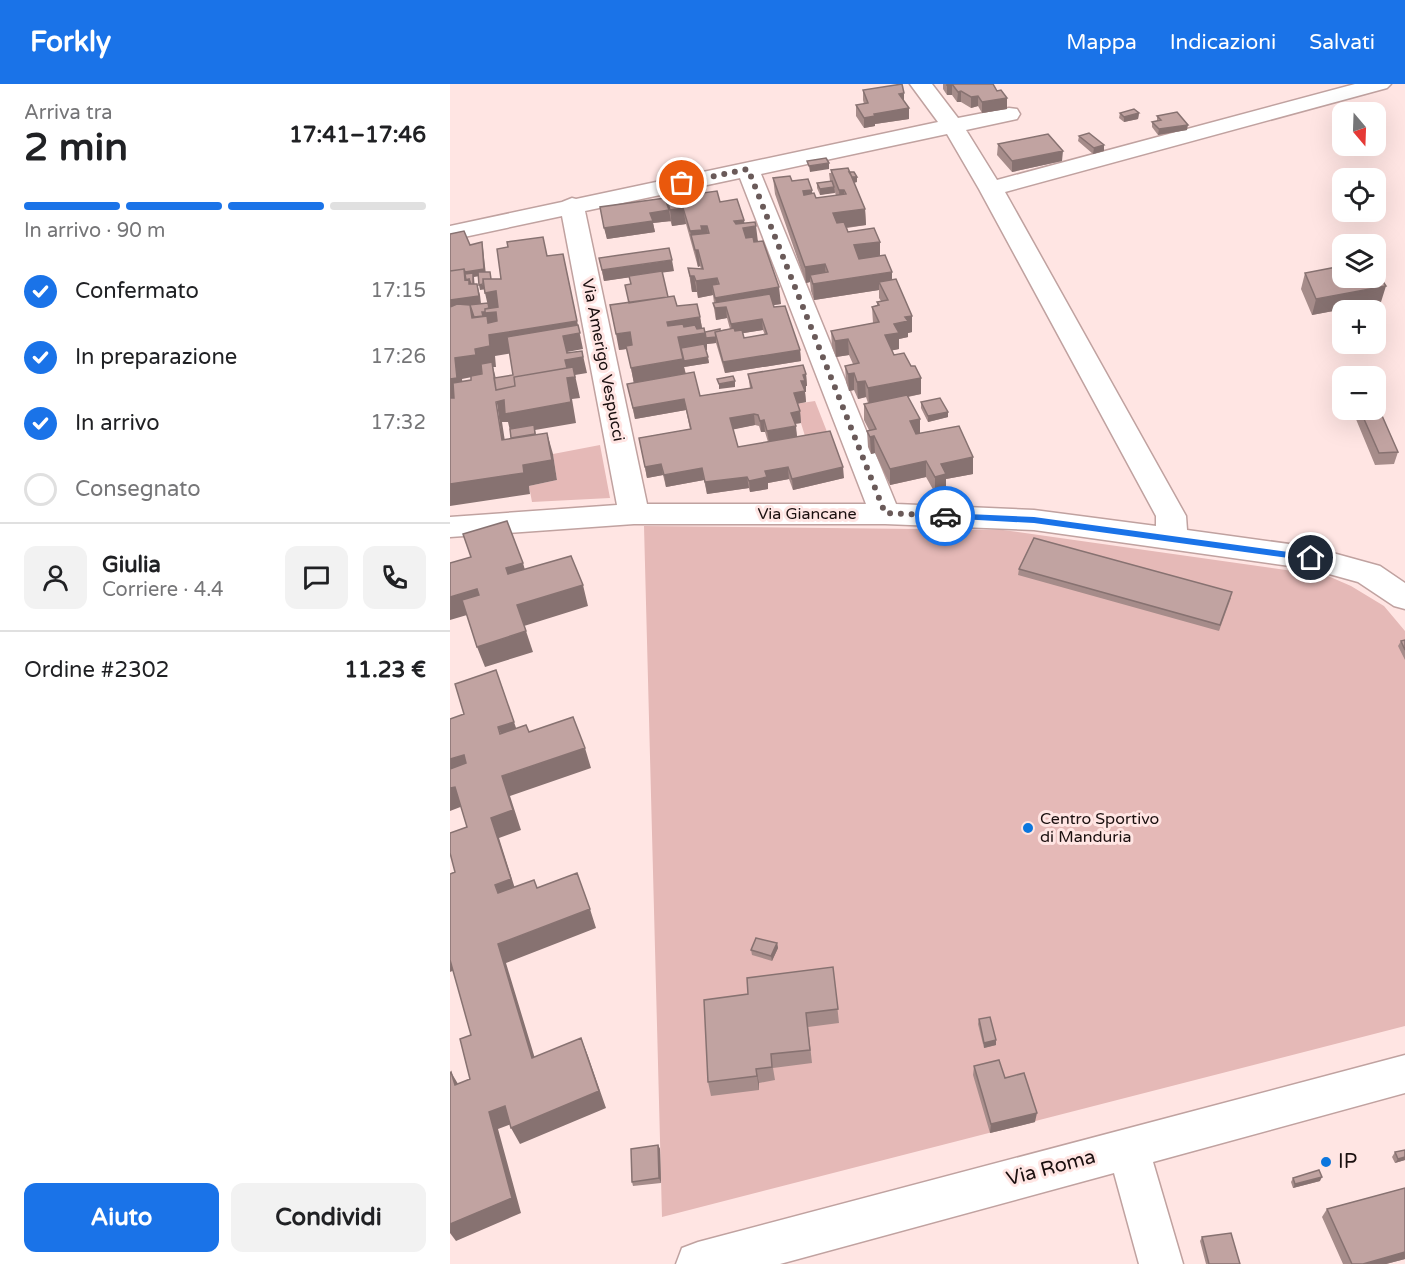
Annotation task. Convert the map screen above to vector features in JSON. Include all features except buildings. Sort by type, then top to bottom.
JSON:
[{"type":"street","points":[[921,84],[961,138],[991,189],[1172,516],[1172,538]]},
{"type":"street","points":[[991,189],[1380,84]]},
{"type":"street","points":[[450,233],[572,205],[1009,114]]},
{"type":"street","points":[[748,169],[885,513]]},
{"type":"street","name":"Via Amerigo Vespucci","points":[[572,205],[633,514]]},
{"type":"street","name":"Via Giancane","points":[[450,527],[633,514],[885,513],[1034,520],[1311,558],[1369,574],[1405,598]]},
{"type":"street","name":"Via Roma","points":[[698,1264],[1405,1074]]},
{"type":"street","points":[[1128,1148],[1161,1264]]},
{"type":"shaded area","points":[[815,401],[831,442],[805,436],[795,404]]},
{"type":"shaded area","points":[[600,445],[610,498],[532,502],[529,486],[557,480],[553,454]]},
{"type":"shaded area","name":"Centro Sportivo di Manduria","points":[[644,526],[1003,530],[1328,576],[1351,586],[1384,606],[1405,631],[1405,1026],[662,1217]]},
{"type":"way so far","points":[[682,183],[748,169],[885,513],[945,516]]},
{"type":"place","name":"Centro Sportivo di Manduria","points":[[1028,828]]},
{"type":"place","name":"IP","points":[[1326,1162]]},
{"type":"route","points":[[945,516],[1034,520],[1311,558]]}]
